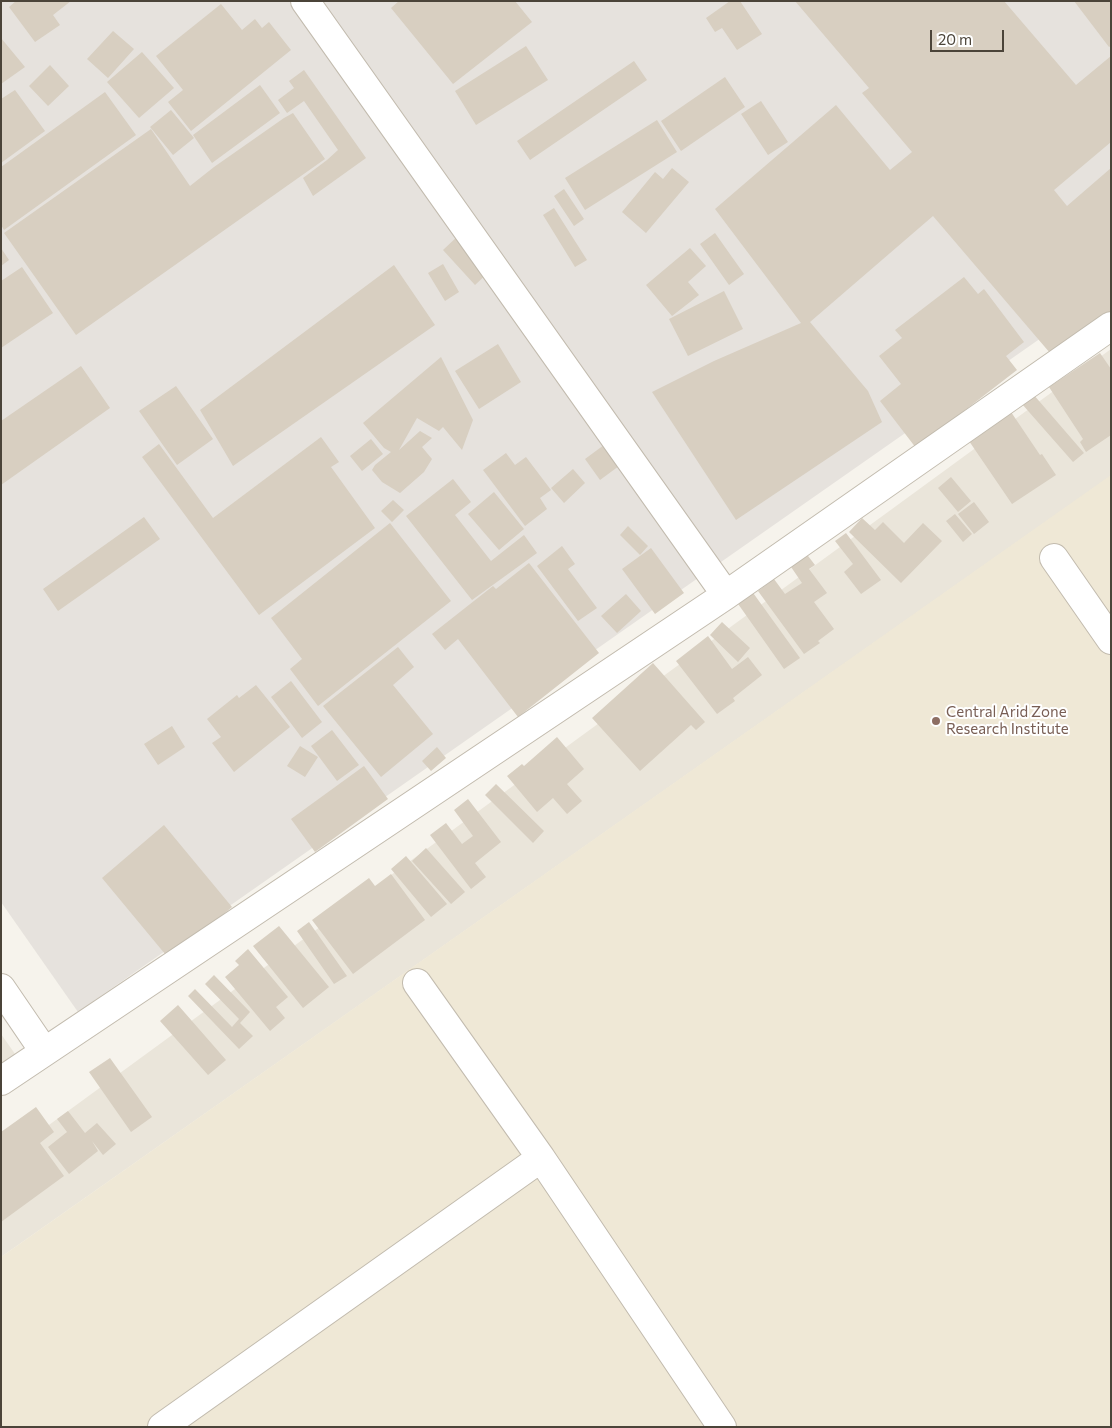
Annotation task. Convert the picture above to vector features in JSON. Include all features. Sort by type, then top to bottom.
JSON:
[{"type":"street","points":[[305,1],[726,595]]},
{"type":"street","points":[[1,1080],[726,595],[1111,326]]},
{"type":"street","points":[[1054,558],[1111,640]]},
{"type":"street","points":[[417,983],[541,1158],[722,1427]]},
{"type":"street","points":[[1,988],[44,1051]]},
{"type":"street","points":[[162,1427],[541,1158]]},
{"type":"shaded area","points":[[1,1],[1111,1],[1111,289],[78,1012],[1,902]]},
{"type":"shaded area","points":[[1111,349],[1111,476],[1,1257],[1,1160]]},
{"type":"shaded area","name":"Central Arid Zone Research Institute","points":[[1111,475],[1111,1427],[1,1427],[1,1257]]},
{"type":"shaded area","points":[[1,1034],[20,1061],[1,1075]]},
{"type":"building","points":[[16,1],[71,1],[53,15],[60,25],[35,42],[9,7]]},
{"type":"building","points":[[399,1],[515,1],[532,22],[453,84],[391,8]]},
{"type":"building","points":[[730,1],[740,1],[762,34],[737,50],[722,28],[715,32],[706,18]]},
{"type":"building","points":[[795,1],[1004,1],[1076,85],[1111,56],[1111,142],[1054,190],[1067,206],[1111,168],[1111,318],[1056,360],[933,216],[810,322],[868,391],[882,422],[736,520],[652,392],[714,361],[801,323],[715,209],[836,105],[890,170],[912,152],[862,93],[869,88]]},
{"type":"building","points":[[1074,1],[1111,1],[1111,46],[1109,47]]},
{"type":"building","points":[[221,4],[242,30],[255,19],[262,28],[269,22],[291,50],[191,131],[168,102],[183,90],[156,56]]},
{"type":"building","points":[[113,31],[134,49],[108,78],[87,59]]},
{"type":"building","points":[[1,38],[25,67],[1,84]]},
{"type":"building","points":[[526,46],[548,80],[476,125],[455,91]]},
{"type":"building","points":[[142,52],[174,88],[139,118],[107,82]]},
{"type":"building","points":[[634,61],[647,80],[530,160],[517,141]]},
{"type":"building","points":[[50,65],[69,86],[48,106],[29,86]]},
{"type":"building","points":[[304,70],[366,158],[313,196],[303,178],[338,150],[304,101],[287,113],[278,100],[294,88],[289,81]]},
{"type":"building","points":[[725,77],[745,107],[681,151],[661,121]]},
{"type":"building","points":[[260,85],[280,113],[212,163],[193,135]]},
{"type":"building","points":[[15,90],[45,131],[1,163],[1,99]]},
{"type":"building","points":[[105,92],[136,135],[4,230],[1,225],[1,167]]},
{"type":"building","points":[[761,101],[788,142],[768,155],[741,114]]},
{"type":"building","points":[[171,110],[194,138],[173,155],[150,127]]},
{"type":"building","points":[[293,113],[325,159],[76,335],[4,233],[151,129],[190,186],[214,167]]},
{"type":"building","points":[[657,120],[677,152],[585,210],[565,178]]},
{"type":"building","points":[[672,168],[689,182],[646,233],[622,212],[655,172],[663,179]]},
{"type":"building","points":[[564,189],[584,219],[574,226],[554,196]]},
{"type":"building","points":[[554,208],[587,260],[575,267],[543,215]]},
{"type":"building","points":[[715,233],[744,274],[729,285],[700,244]]},
{"type":"building","points":[[459,235],[491,270],[475,285],[443,250]]},
{"type":"building","points":[[1,248],[9,260],[1,266]]},
{"type":"building","points":[[690,248],[706,266],[688,282],[699,295],[672,316],[646,285]]},
{"type":"building","points":[[443,264],[459,292],[445,301],[428,273]]},
{"type":"building","points":[[394,265],[435,325],[233,466],[200,410]]},
{"type":"building","points":[[22,267],[53,313],[1,348],[1,281]]},
{"type":"building","points":[[964,277],[978,294],[984,289],[1024,342],[1006,356],[1017,370],[916,448],[880,401],[901,384],[879,356],[902,338],[895,330]]},
{"type":"building","points":[[724,291],[743,329],[688,356],[669,319]]},
{"type":"building","points":[[498,344],[521,382],[479,409],[455,371]]},
{"type":"building","points":[[1100,353],[1111,369],[1111,435],[1086,452],[1080,442],[1083,439],[1049,387]]},
{"type":"building","points":[[441,357],[473,420],[462,450],[443,427],[439,431],[417,418],[399,450],[420,431],[432,438],[422,447],[432,459],[424,472],[400,493],[382,482],[372,470],[375,465],[391,452],[384,448],[363,423]]},
{"type":"building","points":[[81,366],[110,408],[1,485],[1,421]]},
{"type":"building","points":[[176,386],[213,439],[177,465],[139,411]]},
{"type":"building","points":[[1033,394],[1084,453],[1073,462],[1022,404]]},
{"type":"building","points":[[1011,412],[1056,475],[1012,504],[969,441]]},
{"type":"building","points":[[321,437],[339,462],[331,467],[375,528],[259,615],[142,457],[159,444],[213,518]]},
{"type":"building","points":[[371,439],[383,454],[362,471],[350,456]]},
{"type":"building","points":[[604,445],[619,466],[600,480],[585,459]]},
{"type":"building","points":[[506,453],[515,465],[526,457],[551,490],[540,498],[547,509],[525,526],[483,470]]},
{"type":"building","points":[[573,469],[585,483],[564,503],[551,488]]},
{"type":"building","points":[[951,477],[971,501],[958,512],[938,488]]},
{"type":"building","points":[[453,479],[471,502],[455,515],[491,561],[524,535],[537,553],[472,600],[406,516]]},
{"type":"building","points":[[494,492],[524,529],[499,550],[468,514]]},
{"type":"building","points":[[393,500],[404,510],[392,522],[381,511]]},
{"type":"building","points":[[974,502],[989,522],[974,534],[958,514]]},
{"type":"building","points":[[955,514],[972,534],[963,542],[946,521]]},
{"type":"building","points":[[144,517],[160,539],[58,611],[43,589]]},
{"type":"building","points":[[862,518],[875,530],[883,522],[904,543],[923,523],[942,541],[901,583],[849,532]]},
{"type":"building","points":[[390,523],[451,601],[318,706],[290,669],[302,659],[271,618]]},
{"type":"building","points":[[628,526],[648,546],[640,555],[620,535]]},
{"type":"building","points":[[846,533],[881,580],[861,594],[844,572],[853,564],[835,541]]},
{"type":"building","points":[[562,546],[575,564],[568,569],[597,608],[578,621],[537,566]]},
{"type":"building","points":[[651,548],[684,593],[655,614],[622,569]]},
{"type":"building","points":[[805,552],[815,565],[809,569],[827,593],[814,602],[834,629],[818,641],[820,643],[804,654],[758,591],[774,579],[785,594],[802,583],[789,564]]},
{"type":"building","points":[[529,563],[599,653],[518,717],[458,639],[445,650],[432,634],[493,586],[496,589]]},
{"type":"building","points":[[751,590],[800,658],[784,669],[736,601]]},
{"type":"building","points":[[626,594],[641,611],[617,633],[601,616]]},
{"type":"building","points":[[722,622],[750,648],[738,662],[710,635]]},
{"type":"building","points":[[708,636],[732,669],[748,657],[762,675],[733,698],[735,701],[717,714],[676,661]]},
{"type":"building","points":[[398,647],[414,667],[393,685],[433,734],[381,777],[323,706]]},
{"type":"building","points":[[653,663],[705,722],[696,730],[691,725],[640,771],[592,718]]},
{"type":"building","points":[[291,681],[322,722],[302,738],[271,697]]},
{"type":"building","points":[[256,685],[290,727],[234,772],[212,743],[221,737],[207,719],[237,695],[239,698]]},
{"type":"building","points":[[172,726],[185,747],[158,765],[144,744]]},
{"type":"building","points":[[332,730],[359,765],[337,781],[311,746]]},
{"type":"building","points":[[557,737],[584,769],[567,784],[582,801],[567,814],[553,798],[537,812],[507,776],[522,764],[524,766]]},
{"type":"building","points":[[300,746],[318,757],[305,777],[287,766]]},
{"type":"building","points":[[437,747],[446,758],[431,771],[422,761]]},
{"type":"building","points":[[364,766],[388,799],[315,852],[291,819]]},
{"type":"building","points":[[496,784],[544,831],[533,843],[485,795]]},
{"type":"building","points":[[468,799],[501,842],[475,863],[486,877],[471,889],[430,835],[446,823],[462,844],[473,836],[454,810]]},
{"type":"building","points":[[164,825],[232,907],[170,960],[102,878]]},
{"type":"building","points":[[426,848],[465,892],[451,904],[412,861]]},
{"type":"building","points":[[406,856],[447,904],[431,917],[391,869]]},
{"type":"building","points":[[391,874],[425,920],[353,974],[312,920],[369,878],[375,886]]},
{"type":"building","points":[[309,922],[347,976],[334,984],[297,931]]},
{"type":"building","points":[[279,926],[329,987],[303,1008],[253,946]]},
{"type":"building","points":[[248,949],[288,997],[276,1007],[285,1018],[270,1031],[225,977],[239,965],[235,961]]},
{"type":"building","points":[[214,975],[250,1012],[240,1023],[253,1036],[239,1049],[188,996],[195,989],[232,1027],[239,1019],[205,984]]},
{"type":"building","points":[[178,1005],[226,1060],[208,1075],[160,1021]]},
{"type":"building","points":[[110,1058],[152,1117],[131,1132],[89,1072]]},
{"type":"building","points":[[36,1107],[54,1132],[40,1143],[64,1176],[1,1222],[1,1132]]},
{"type":"building","points":[[68,1111],[85,1133],[97,1123],[116,1144],[103,1155],[92,1141],[98,1151],[69,1174],[48,1147],[67,1132],[57,1119]]},
{"type":"place","name":"Central Arid Zone Research Institute","points":[[936,721]]}]
